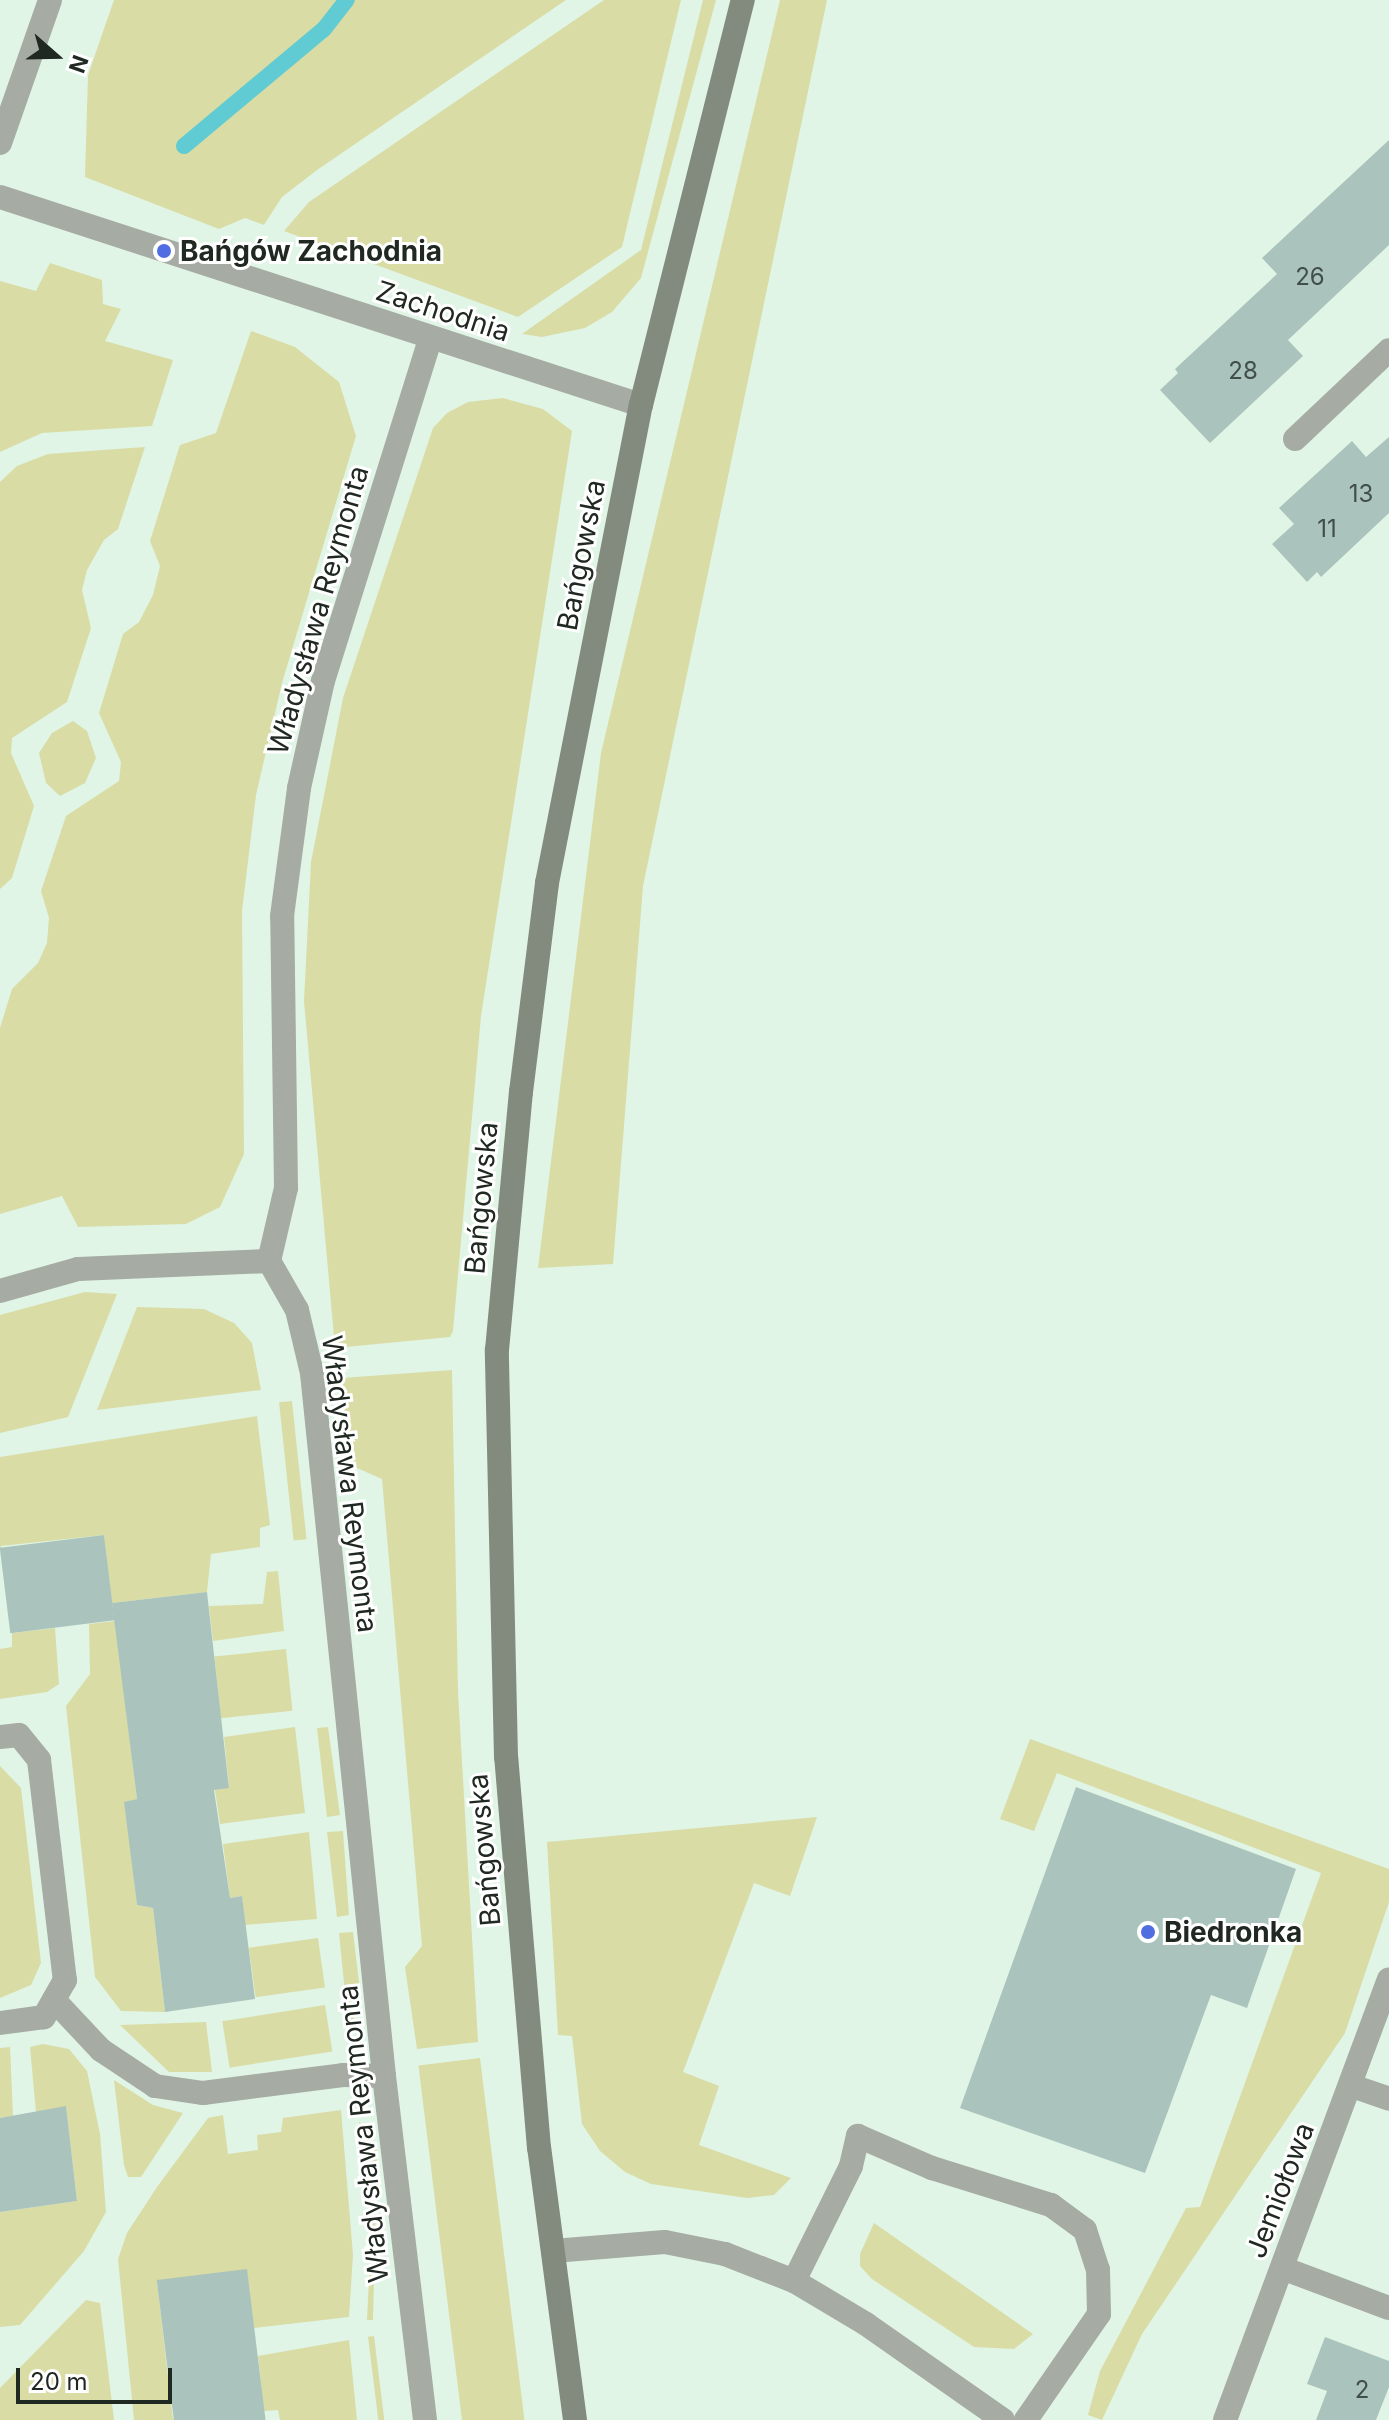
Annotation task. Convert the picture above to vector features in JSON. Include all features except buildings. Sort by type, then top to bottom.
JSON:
[{"type":"street","points":[[0,143],[50,0]]},
{"type":"street","name":"Bańgowska","points":[[575,2420],[539,2148],[506,1757],[497,1350],[521,1092],[547,883],[641,405],[743,0]]},
{"type":"street","name":"Zachodnia","points":[[0,197],[430,340],[641,405]]},
{"type":"street","name":"Władysława Reymonta","points":[[425,2420],[384,2076],[312,1373],[297,1310],[269,1261],[286,1188],[282,916],[299,788],[323,681],[430,340]]},
{"type":"street","points":[[1295,439],[1389,350]]},
{"type":"street","points":[[0,1291],[78,1269],[269,1261]]},
{"type":"street","points":[[0,1737],[19,1735],[39,1760],[65,1980],[44,2017],[0,2023]]},
{"type":"street","name":"Jemiołowa","points":[[1225,2420],[1389,1980]]},
{"type":"street","points":[[54,2000],[101,2050],[155,2086],[203,2093],[343,2075],[384,2076]]},
{"type":"street","points":[[1352,2086],[1389,2099]]},
{"type":"street","points":[[794,2281],[851,2166],[858,2136],[932,2168],[1051,2205],[1085,2230],[1098,2270],[1099,2314],[1026,2420]]},
{"type":"street","points":[[553,2251],[665,2242],[725,2254],[794,2281],[866,2324],[1003,2420]]},
{"type":"street","points":[[1282,2268],[1389,2308]]},
{"type":"green space","points":[[114,0],[566,0],[317,170],[282,197],[264,225],[245,218],[219,229],[85,177],[88,75]]},
{"type":"green space","points":[[604,0],[681,0],[622,247],[518,317],[284,231],[309,202]]},
{"type":"green space","points":[[703,0],[716,0],[641,278],[612,312],[585,328],[542,337],[522,334],[641,250]]},
{"type":"green space","points":[[780,0],[827,0],[643,886],[613,1264],[538,1268],[601,753]]},
{"type":"green space","points":[[50,263],[102,280],[103,304],[121,309],[105,341],[173,360],[152,426],[42,433],[0,452],[0,281],[36,291]]},
{"type":"green space","points":[[251,331],[295,347],[339,382],[356,436],[282,683],[256,795],[242,911],[244,1154],[220,1207],[186,1224],[78,1227],[62,1196],[0,1214],[0,1028],[12,989],[38,963],[47,943],[49,918],[41,891],[66,816],[119,781],[121,762],[99,713],[123,634],[139,622],[153,595],[160,566],[150,541],[180,445],[216,433]]},
{"type":"green space","points":[[503,398],[543,409],[572,431],[481,1016],[453,1331],[450,1337],[335,1348],[304,1001],[311,862],[343,698],[433,428],[447,413],[468,402]]},
{"type":"green space","points":[[145,447],[118,529],[104,540],[87,570],[82,590],[91,628],[67,702],[12,738],[11,753],[34,806],[12,878],[0,889],[0,482],[17,466],[48,454]]},
{"type":"green space","points":[[73,721],[87,731],[96,758],[85,783],[60,796],[46,783],[39,753],[52,733]]},
{"type":"green space","points":[[85,1292],[117,1294],[68,1417],[0,1433],[0,1315]]},
{"type":"green space","points":[[137,1307],[204,1309],[234,1323],[252,1343],[261,1390],[97,1410]]},
{"type":"green space","points":[[452,1370],[458,1692],[478,2042],[417,2049],[405,1967],[422,1946],[382,1479],[348,1464],[342,1378]]},
{"type":"green space","points":[[292,1401],[307,1539],[294,1541],[279,1402]]},
{"type":"green space","points":[[257,1416],[270,1525],[260,1528],[260,1547],[211,1554],[207,1592],[112,1603],[104,1535],[1,1546],[0,1556],[0,1457]]},
{"type":"green space","points":[[278,1571],[284,1631],[213,1641],[209,1606],[263,1604],[267,1572]]},
{"type":"green space","points":[[115,1621],[137,1799],[125,1802],[137,1905],[153,1908],[165,2012],[121,2011],[95,1977],[66,1706],[90,1674],[89,1624]]},
{"type":"green space","points":[[55,1628],[59,1684],[47,1692],[0,1699],[0,1649],[12,1647],[12,1633]]},
{"type":"green space","points":[[286,1649],[292,1711],[221,1718],[214,1657]]},
{"type":"green space","points":[[295,1727],[305,1813],[220,1824],[215,1790],[229,1787],[224,1737]]},
{"type":"green space","points":[[328,1727],[340,1815],[327,1817],[317,1728]]},
{"type":"green space","points":[[1030,1739],[1389,1869],[1389,1902],[1345,2033],[1142,2334],[1102,2420],[1088,2415],[1100,2371],[1186,2208],[1200,2207],[1321,1873],[1057,1773],[1034,1831],[1000,1819]]},
{"type":"green space","points":[[0,1766],[21,1788],[41,1963],[31,1985],[0,1998]]},
{"type":"green space","points":[[817,1817],[790,1896],[754,1883],[683,2072],[719,2086],[699,2145],[791,2178],[774,2195],[747,2198],[651,2184],[625,2172],[600,2151],[582,2124],[572,2036],[558,2035],[547,1842]]},
{"type":"green space","points":[[343,1831],[349,1915],[337,1917],[327,1832]]},
{"type":"green space","points":[[309,1832],[317,1919],[245,1925],[242,1896],[230,1898],[223,1844]]},
{"type":"green space","points":[[353,1932],[361,1999],[349,2033],[339,1933]]},
{"type":"green space","points":[[318,1938],[325,1988],[256,1997],[249,1948]]},
{"type":"green space","points":[[325,2005],[332,2051],[230,2068],[222,2021]]},
{"type":"green space","points":[[206,2022],[212,2072],[169,2072],[120,2025]]},
{"type":"green space","points":[[43,2044],[69,2049],[87,2071],[100,2134],[106,2212],[84,2251],[20,2325],[0,2327],[0,2212],[77,2201],[66,2107],[36,2112],[30,2047]]},
{"type":"green space","points":[[10,2047],[13,2116],[0,2118],[0,2048]]},
{"type":"green space","points":[[480,2058],[524,2420],[462,2420],[418,2066]]},
{"type":"green space","points":[[114,2080],[153,2105],[183,2113],[141,2177],[128,2177],[124,2165]]},
{"type":"green space","points":[[341,2110],[353,2255],[349,2317],[254,2328],[157,2282],[173,2419],[189,2420],[134,2420],[118,2259],[127,2233],[157,2187],[208,2118],[223,2115],[228,2154],[258,2150],[257,2135],[281,2132],[283,2118]]},
{"type":"green space","points":[[359,2121],[377,2148],[373,2320],[367,2320],[371,2237]]},
{"type":"green space","points":[[874,2223],[1033,2334],[1014,2349],[974,2347],[872,2279],[860,2266],[860,2254]]},
{"type":"green space","points":[[86,2300],[100,2303],[114,2420],[0,2420],[0,2388]]},
{"type":"green space","points":[[374,2336],[384,2420],[378,2420],[368,2337]]},
{"type":"green space","points":[[349,2340],[357,2420],[280,2420],[278,2410],[264,2411],[258,2356]]},
{"type":"waterway","points":[[184,146],[324,29],[347,0]]},
{"type":"place","name":"Bańgów Zachodnia","points":[[164,251]]},
{"type":"place","name":"Biedronka","points":[[1148,1932]]}]
